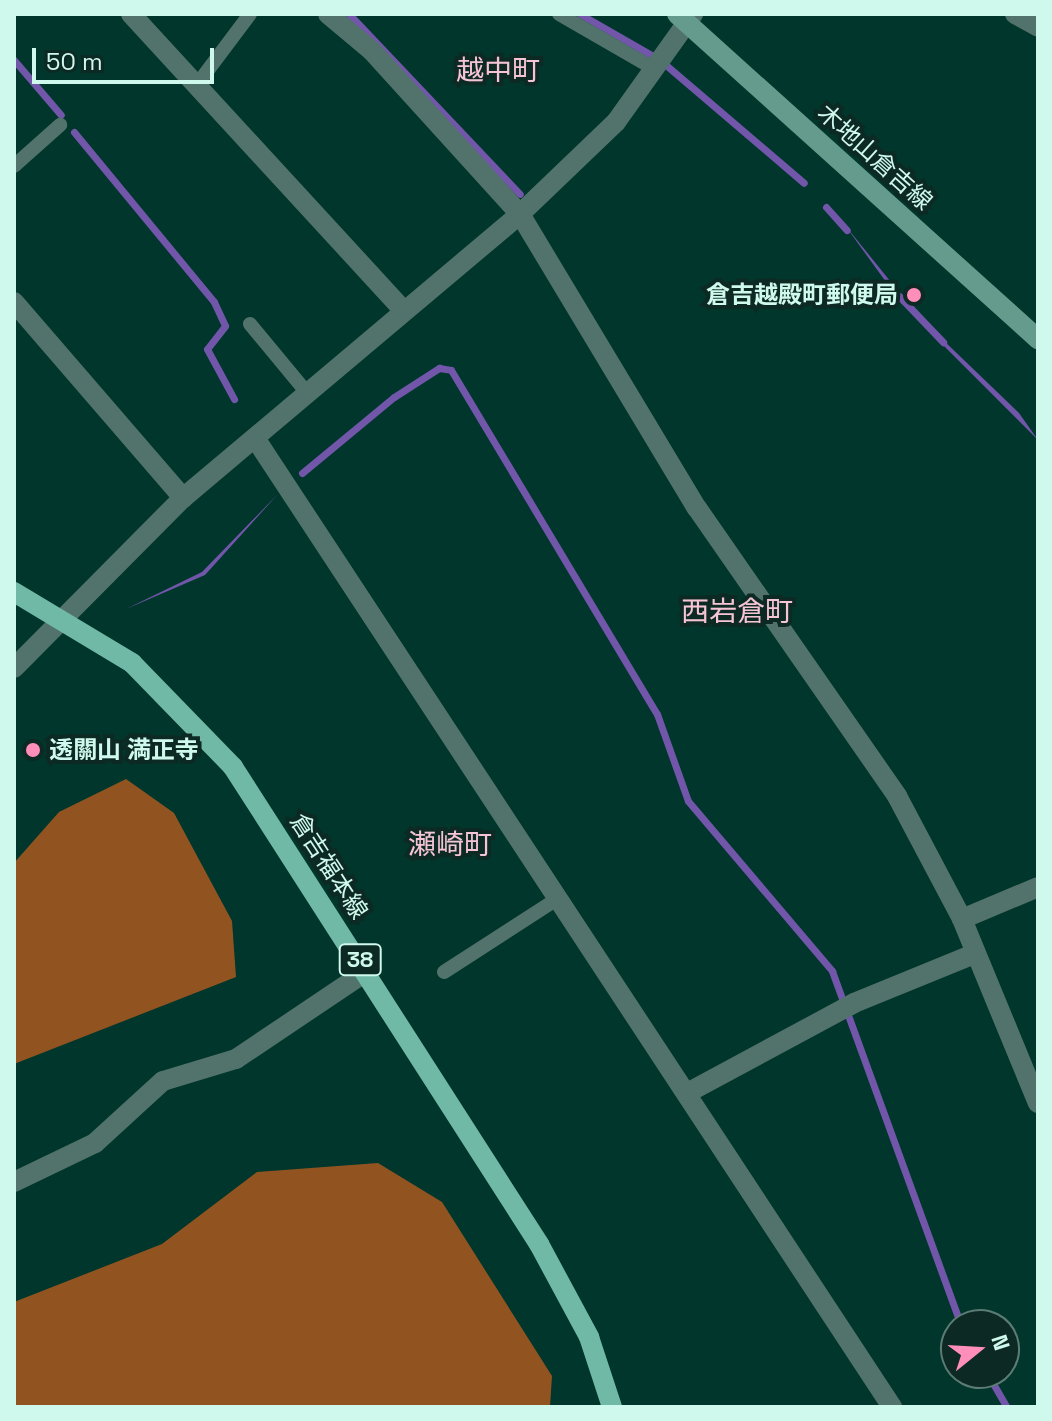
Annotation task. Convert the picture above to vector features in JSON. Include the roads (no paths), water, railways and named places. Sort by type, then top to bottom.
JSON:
[{"type":"main road","name":"木地山倉吉線","points":[[686,17],[1038,339]]},
{"type":"main road","name":"倉吉福本線","points":[[14,592],[60,616],[132,663],[203,730],[367,971],[539,1244],[589,1337],[612,1407]]},
{"type":"street","points":[[131,14],[404,311]]},
{"type":"street","points":[[328,14],[372,51],[520,214],[697,508],[897,796],[962,919],[1038,1103]]},
{"type":"street","points":[[1015,14],[1038,27]]},
{"type":"street","points":[[14,668],[60,616],[183,498],[520,214],[616,122],[686,17]]},
{"type":"street","points":[[14,302],[183,498]]},
{"type":"street","points":[[255,438],[689,1092],[892,1407]]},
{"type":"street","points":[[962,919],[1038,887]]},
{"type":"street","points":[[689,1092],[854,1003],[974,954]]},
{"type":"street","points":[[14,1182],[95,1143],[163,1081],[236,1059],[367,971]]},
{"type":"lane","points":[[196,86],[250,14]]},
{"type":"lane","points":[[559,14],[653,68]]},
{"type":"lane","points":[[14,166],[60,125]]},
{"type":"lane","points":[[250,324],[307,393]]},
{"type":"lane","points":[[444,972],[560,897]]},
{"type":"waterway","points":[[349,14],[520,194]]},
{"type":"waterway","points":[[580,14],[660,60],[804,183]]},
{"type":"waterway","points":[[14,60],[61,115]]},
{"type":"waterway","points":[[74,132],[214,302],[225,326],[207,349],[234,399]]},
{"type":"waterway","points":[[826,207],[847,230]]},
{"type":"waterway","points":[[899,296],[943,342]]},
{"type":"waterway","points":[[302,473],[394,397],[439,368],[451,370],[657,714],[688,801],[832,971],[955,1309]]},
{"type":"waterway","points":[[996,1389],[1007,1407]]},
{"type":"place","name":"倉吉越殿町郵便局","points":[[914,295]]},
{"type":"place","name":"透關山 満正寺","points":[[33,750]]},
{"type":"district","name":"越中町","points":[[498,70]]},
{"type":"district","name":"西岩倉町","points":[[737,611]]},
{"type":"district","name":"瀬崎町","points":[[450,844]]}]
